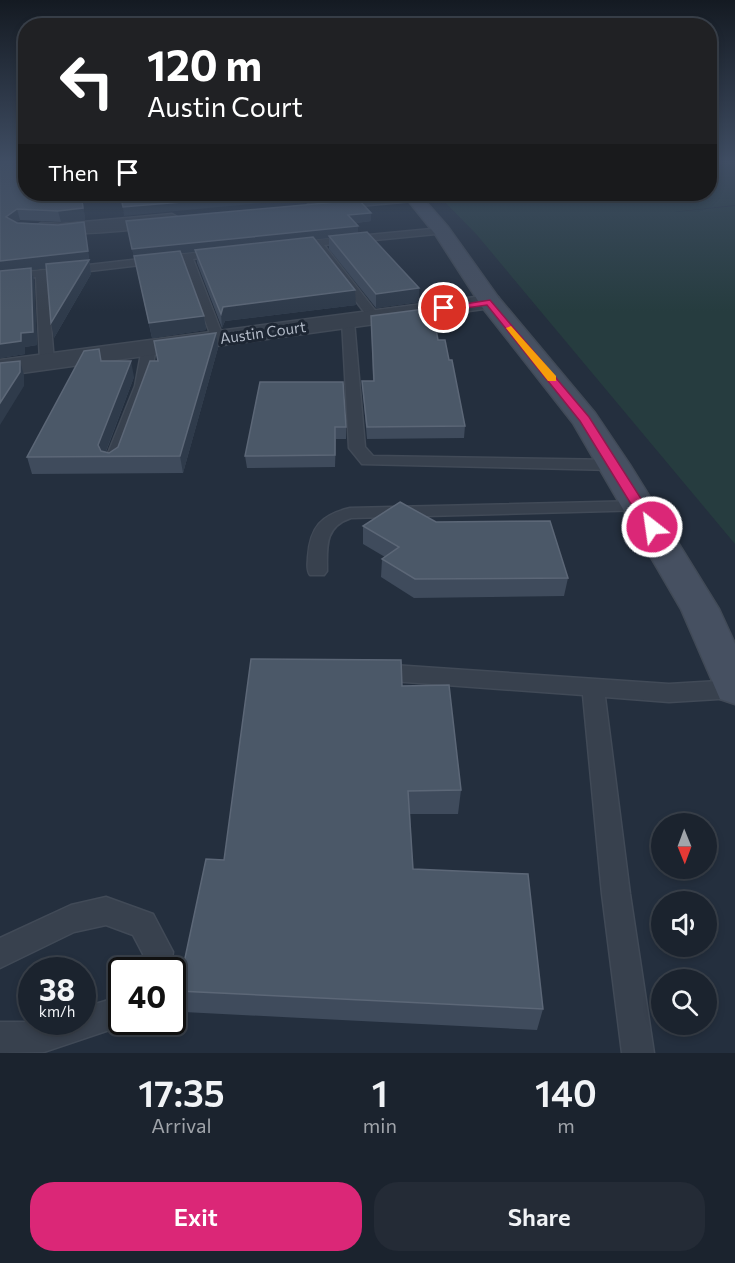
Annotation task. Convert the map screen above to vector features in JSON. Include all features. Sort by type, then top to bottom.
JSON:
[{"type":"street","points":[[426,212],[442,231],[490,302],[585,419],[615,465],[700,609],[735,689]]},
{"type":"street","points":[[20,227],[61,229],[190,217]]},
{"type":"street","name":"Austin Court","points":[[0,368],[490,302]]},
{"type":"lane","points":[[284,246],[442,231]]},
{"type":"lane","points":[[317,243],[375,318]]},
{"type":"lane","points":[[0,278],[227,252]]},
{"type":"lane","points":[[187,257],[218,339]]},
{"type":"lane","points":[[41,273],[47,362]]},
{"type":"lane","points":[[348,321],[357,448],[368,461],[615,465]]},
{"type":"lane","points":[[112,463],[142,386],[149,348]]},
{"type":"lane","points":[[317,571],[320,536],[324,524],[333,517],[350,513],[640,506]]},
{"type":"lane","points":[[357,670],[669,693],[735,689]]},
{"type":"lane","points":[[593,688],[616,894],[638,1053]]},
{"type":"lane","points":[[0,952],[71,919],[106,911],[142,924],[158,952],[157,957]]},
{"type":"lane","points":[[0,1038],[44,1036],[108,1015]]},
{"type":"green space","points":[[455,212],[735,212],[735,544],[477,235]]},
{"type":"building","points":[[0,212],[13,212],[6,217],[17,223],[58,225],[84,222],[88,251],[0,261]]},
{"type":"building","points":[[224,212],[371,213],[348,215],[358,226],[132,249],[126,221]]},
{"type":"building","points":[[367,232],[419,288],[376,294],[329,236]]},
{"type":"building","points":[[313,237],[355,290],[223,307],[221,314],[195,250]]},
{"type":"building","points":[[180,251],[204,316],[149,323],[134,256]]},
{"type":"building","points":[[89,260],[51,323],[46,264]]},
{"type":"building","points":[[31,268],[33,332],[21,333],[21,341],[0,344],[0,271]]},
{"type":"building","points":[[432,308],[438,340],[445,340],[449,360],[452,360],[465,426],[367,427],[362,381],[374,381],[371,316]]},
{"type":"building","points":[[216,333],[180,456],[27,457],[84,351],[99,349],[101,361],[131,361],[98,445],[101,451],[109,453],[118,447],[150,361],[158,361],[154,341]]},
{"type":"building","points":[[20,361],[20,372],[0,403],[0,363]]},
{"type":"building","points":[[260,382],[343,382],[346,427],[335,427],[335,455],[245,456]]},
{"type":"building","points":[[400,502],[436,522],[550,521],[568,578],[415,579],[382,559],[399,547],[363,526]]},
{"type":"building","points":[[251,659],[401,660],[402,686],[449,685],[461,790],[408,791],[413,869],[528,874],[543,1009],[186,991],[185,957],[206,859],[224,860]]},
{"type":"slow traffic","points":[[511,328],[552,379]]},
{"type":"route","points":[[444,308],[490,302],[585,419],[652,527]]}]
